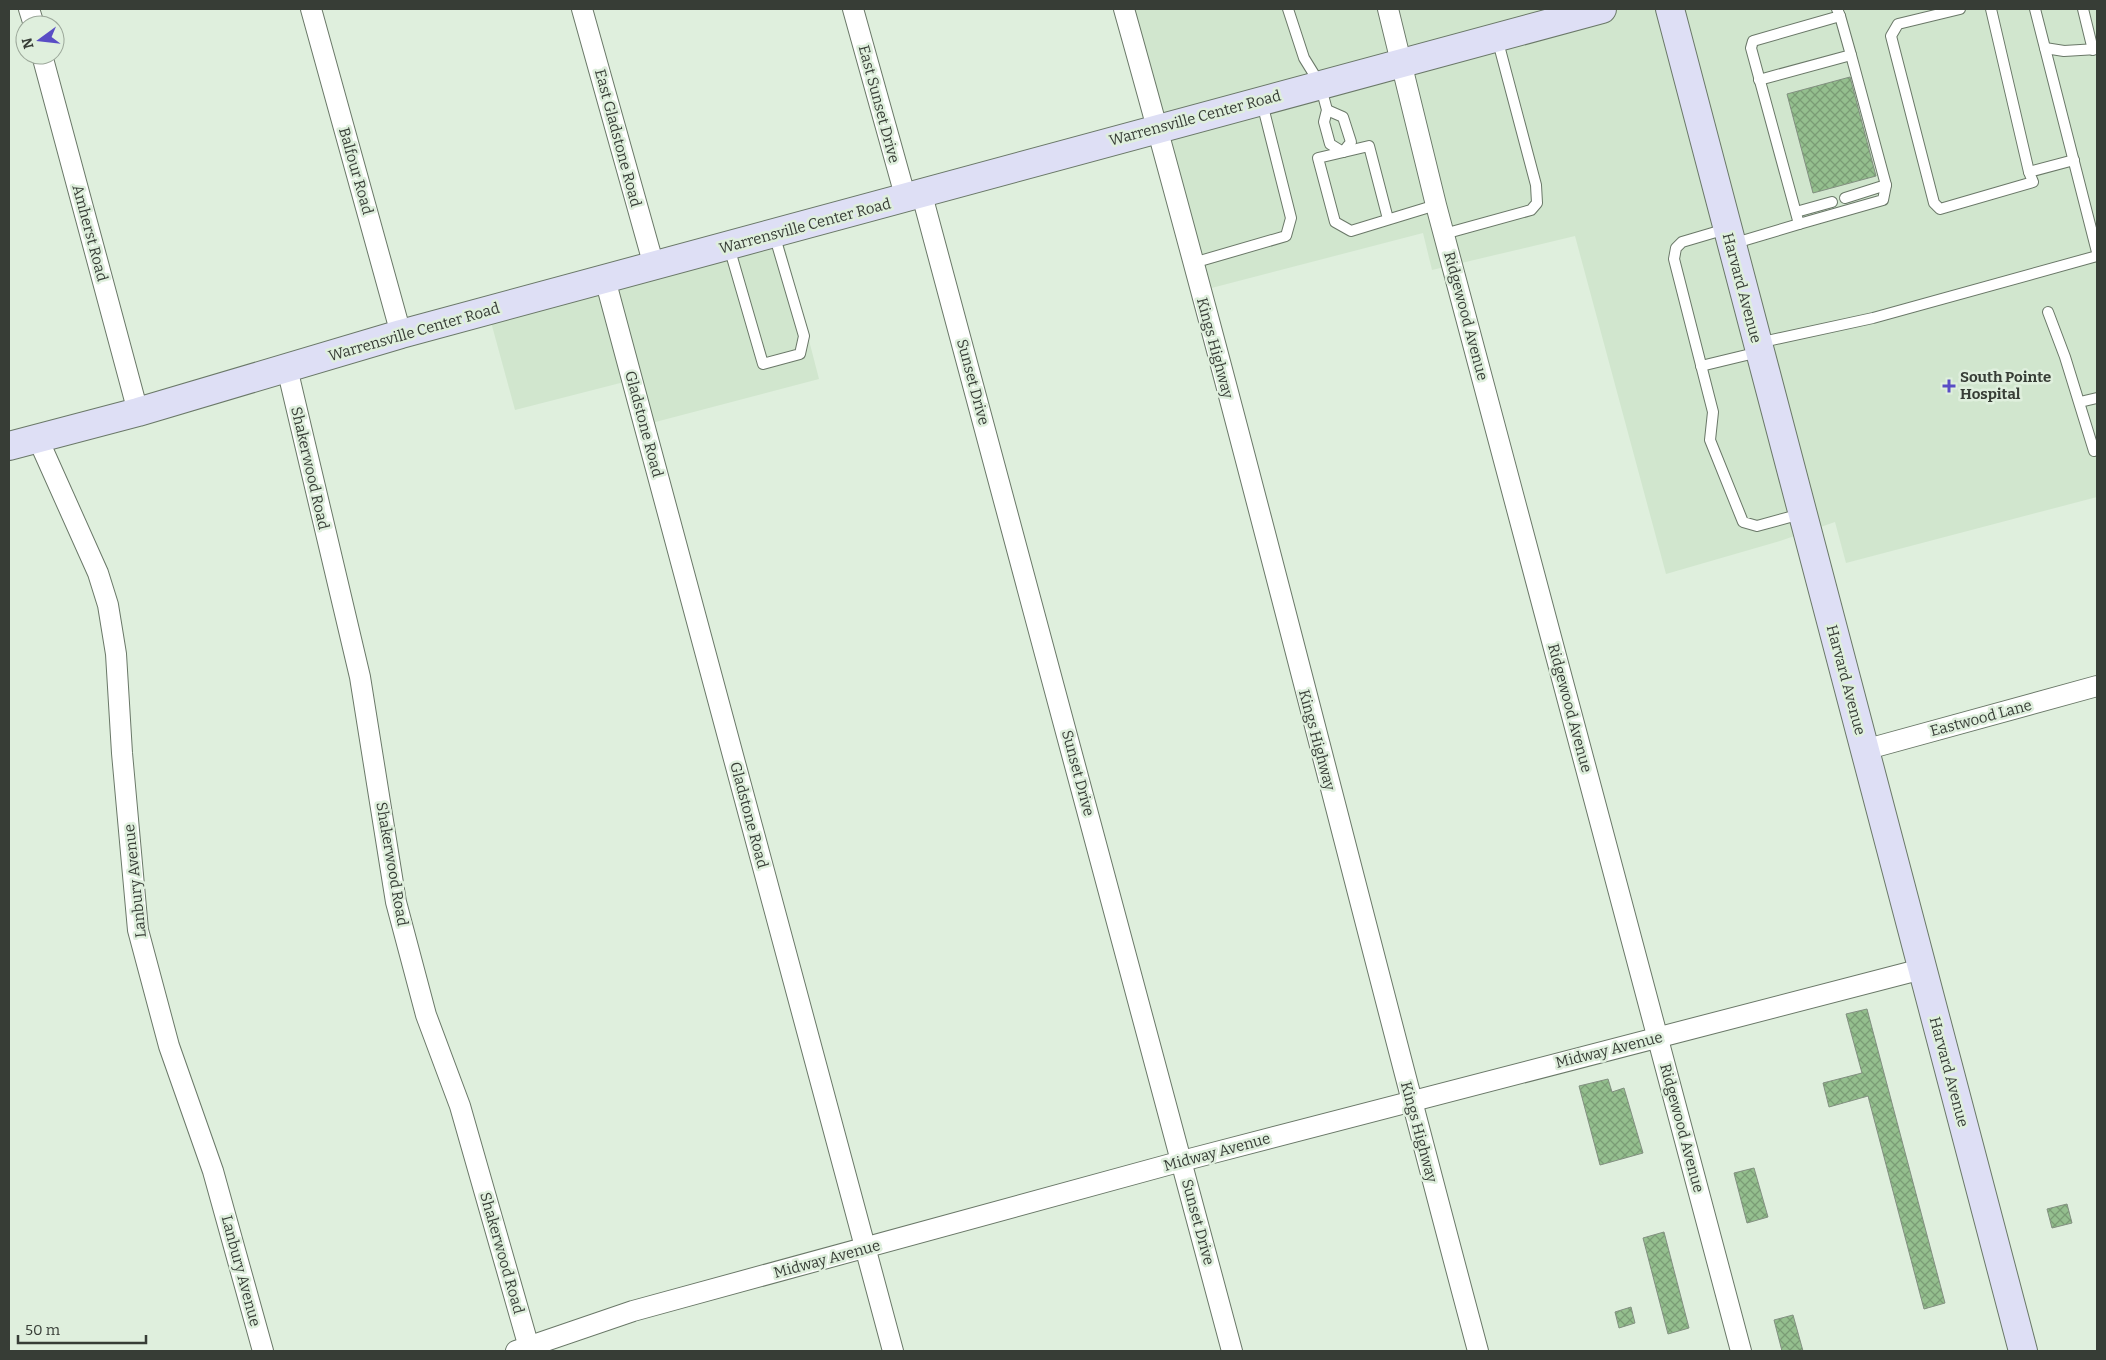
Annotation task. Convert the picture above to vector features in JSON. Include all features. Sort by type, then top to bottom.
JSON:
[{"type":"main road","name":"Warrensville Center Road","points":[[9,446],[138,412],[402,334],[914,197],[1157,128],[1497,38],[1569,13],[1602,9]]},
{"type":"main road","name":"Harvard Avenue","points":[[1670,9],[2023,1351]]},
{"type":"street","name":"Balfour Road","points":[[311,9],[402,334]]},
{"type":"street","name":"East Gladstone Road","points":[[582,9],[654,266]]},
{"type":"street","name":"East Sunset Drive","points":[[853,9],[914,197]]},
{"type":"street","name":"Kings Highway","points":[[1124,9],[1193,263],[1410,1101],[1478,1351]]},
{"type":"street","name":"Ridgewood Avenue","points":[[1388,9],[1436,205],[1741,1351]]},
{"type":"street","name":"Amherst Road","points":[[45,65],[138,412]]},
{"type":"street","name":"Sunset Drive","points":[[914,197],[1182,1161],[1232,1351]]},
{"type":"street","name":"Gladstone Road","points":[[605,279],[894,1351]]},
{"type":"street","name":"Shakerwood Road","points":[[286,368],[360,677],[396,902],[426,1016],[460,1106],[525,1350]]},
{"type":"street","name":"Lanbury Avenue","points":[[38,438],[98,573],[108,605],[116,654],[122,753],[138,930],[169,1046],[213,1171],[263,1351]]},
{"type":"street","name":"Eastwood Lane","points":[[1864,750],[2097,686]]},
{"type":"street","name":"Midway Avenue","points":[[525,1350],[633,1311],[866,1249],[1182,1161],[1922,969]]},
{"type":"lane","points":[[1288,9],[1304,58],[1320,84],[1327,110],[1324,122],[1330,144],[1343,152]]},
{"type":"lane","points":[[1960,9],[1898,24],[1891,36],[1934,203],[1940,209],[2033,182],[2029,172],[1991,9]]},
{"type":"lane","points":[[2035,9],[2097,252]]},
{"type":"lane","points":[[2045,48],[2064,51],[2095,49],[2083,9]]},
{"type":"lane","points":[[1799,224],[1750,48],[1753,41],[1839,12],[1886,185],[1883,200],[1799,224],[1682,242],[1676,248],[1674,259],[1713,412],[1710,440],[1743,522],[1757,526],[1802,514]]},
{"type":"lane","points":[[1444,234],[1531,210],[1537,203],[1536,185],[1497,38]]},
{"type":"lane","points":[[1759,80],[1851,55]]},
{"type":"lane","points":[[1193,263],[1286,236],[1289,231],[1291,218],[1261,100]]},
{"type":"lane","points":[[1327,110],[1343,117],[1351,142],[1343,152]]},
{"type":"lane","points":[[1388,219],[1369,146],[1318,158],[1335,222],[1351,230],[1436,205]]},
{"type":"lane","points":[[2029,172],[2074,160]]},
{"type":"lane","points":[[1845,198],[1886,185]]},
{"type":"lane","points":[[1796,212],[1832,202]]},
{"type":"lane","points":[[729,246],[762,364],[800,354],[804,336],[774,234]]},
{"type":"lane","points":[[1701,366],[1758,348],[2097,256]]},
{"type":"lane","points":[[2048,312],[2080,402],[2094,451]]},
{"type":"lane","points":[[2080,402],[2097,398]]},
{"type":"shaded area","points":[[1124,9],[2097,9],[2097,497],[1846,563],[1835,522],[1780,541],[1666,574],[1575,236],[1432,270],[1423,233],[1200,291]]},
{"type":"shaded area","points":[[781,232],[819,379],[644,425],[632,380],[515,410],[488,311]]},
{"type":"building","points":[[1850,77],[1876,176],[1813,193],[1787,94]]},
{"type":"building","points":[[1867,1009],[1945,1303],[1924,1309],[1868,1096],[1829,1107],[1823,1083],[1862,1073],[1846,1014]]},
{"type":"building","points":[[1608,1079],[1612,1092],[1624,1088],[1643,1153],[1600,1165],[1579,1086]]},
{"type":"building","points":[[1754,1168],[1768,1217],[1747,1223],[1734,1173]]},
{"type":"building","points":[[2067,1204],[2072,1223],[2052,1228],[2047,1209]]},
{"type":"building","points":[[1664,1232],[1689,1328],[1668,1334],[1643,1238]]},
{"type":"building","points":[[1631,1307],[1635,1323],[1619,1328],[1615,1312]]},
{"type":"building","points":[[1793,1315],[1803,1351],[1782,1351],[1774,1320]]},
{"type":"place","name":"South Pointe Hospital","points":[[1949,386]]}]
